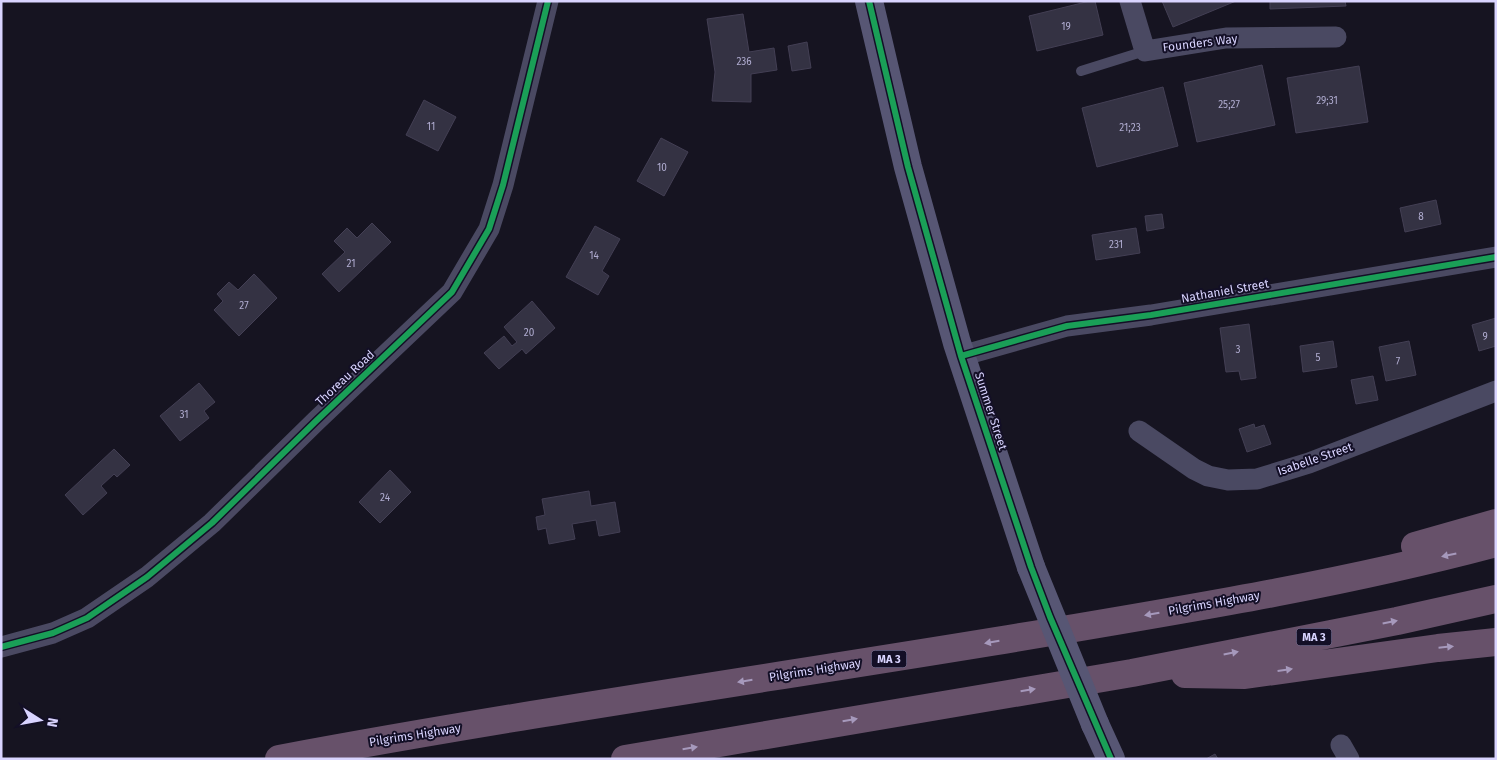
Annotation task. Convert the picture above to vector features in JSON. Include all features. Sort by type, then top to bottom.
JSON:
[{"type":"highway","points":[[1302,587],[1402,550],[1496,524]]},
{"type":"highway","name":"Pilgrims Highway","points":[[279,759],[674,692],[985,643],[1302,587],[1460,553],[1496,543]]},
{"type":"highway","name":"MA 3","points":[[625,759],[1132,673],[1496,599]]},
{"type":"highway","points":[[1132,673],[1245,675],[1438,648],[1496,642]]},
{"type":"main road","name":"Summer Street","points":[[870,1],[908,167],[961,356],[1031,567],[1050,617],[1111,759]]},
{"type":"street","name":"Thoreau Road","points":[[1,647],[53,633],[87,618],[147,577],[212,523],[452,292],[489,229],[503,185],[548,1]]},
{"type":"street","name":"Founders Way","points":[[1130,1],[1146,51],[1226,38],[1336,38]]},
{"type":"street","name":"Nathaniel Street","points":[[961,356],[1067,326],[1152,315],[1496,257]]},
{"type":"street","name":"Isabelle Street","points":[[1140,431],[1194,469],[1208,476],[1228,480],[1257,478],[1309,463],[1496,391]]},
{"type":"lane","points":[[1082,71],[1146,51]]},
{"type":"building","points":[[1095,1],[1103,35],[1037,51],[1029,16]]},
{"type":"building","points":[[1162,1],[1236,1],[1173,27]]},
{"type":"building","points":[[1270,1],[1345,1],[1346,6],[1270,9]]},
{"type":"building","points":[[743,14],[749,52],[774,48],[777,70],[751,74],[751,102],[712,101],[715,72],[707,19]]},
{"type":"building","points":[[807,42],[811,68],[792,71],[788,46]]},
{"type":"building","points":[[1262,65],[1275,125],[1197,142],[1184,83]]},
{"type":"building","points":[[1359,66],[1368,122],[1296,133],[1287,78]]},
{"type":"building","points":[[1163,87],[1178,146],[1097,167],[1082,108]]},
{"type":"building","points":[[424,100],[456,117],[438,151],[406,135]]},
{"type":"building","points":[[661,138],[688,152],[664,196],[637,181]]},
{"type":"building","points":[[1436,200],[1441,224],[1405,232],[1400,208]]},
{"type":"building","points":[[1162,214],[1164,228],[1147,231],[1145,216]]},
{"type":"building","points":[[372,223],[391,242],[339,292],[322,274],[345,252],[334,241],[347,228],[357,238]]},
{"type":"building","points":[[595,226],[620,239],[602,271],[609,276],[598,295],[566,277]]},
{"type":"building","points":[[1136,228],[1140,253],[1096,260],[1092,235]]},
{"type":"building","points":[[254,274],[277,298],[239,336],[214,310],[223,301],[217,294],[229,282],[238,290]]},
{"type":"building","points":[[532,301],[555,328],[526,354],[522,349],[499,369],[484,353],[504,336],[512,346],[517,342],[504,327]]},
{"type":"building","points":[[1496,318],[1496,346],[1479,351],[1472,325]]},
{"type":"building","points":[[1249,324],[1256,378],[1241,380],[1239,371],[1226,372],[1220,328]]},
{"type":"building","points":[[1333,341],[1337,367],[1303,372],[1300,346]]},
{"type":"building","points":[[1409,341],[1416,375],[1386,381],[1379,347]]},
{"type":"building","points":[[1373,376],[1378,400],[1356,404],[1351,380]]},
{"type":"building","points":[[199,383],[215,402],[204,411],[209,418],[180,441],[160,416]]},
{"type":"building","points":[[1254,424],[1255,428],[1264,425],[1271,444],[1247,452],[1239,429]]},
{"type":"building","points":[[114,449],[130,465],[117,477],[114,474],[101,486],[107,493],[83,515],[65,495]]},
{"type":"building","points":[[390,470],[411,492],[380,523],[359,502]]},
{"type":"building","points":[[589,491],[591,506],[615,502],[620,532],[599,536],[596,520],[572,524],[575,539],[549,544],[546,528],[538,530],[536,517],[545,515],[542,499]]},
{"type":"building","points":[[1215,754],[1218,759],[1206,759]]},
{"type":"cycle path","points":[[1,647],[53,633],[87,618],[147,577],[212,523],[452,292],[489,229],[503,185],[548,1]]},
{"type":"cycle path","points":[[869,1],[908,167],[961,356],[1031,567],[1050,617],[1111,759]]},
{"type":"cycle path","points":[[961,356],[1067,326],[1151,315],[1496,257]]}]
